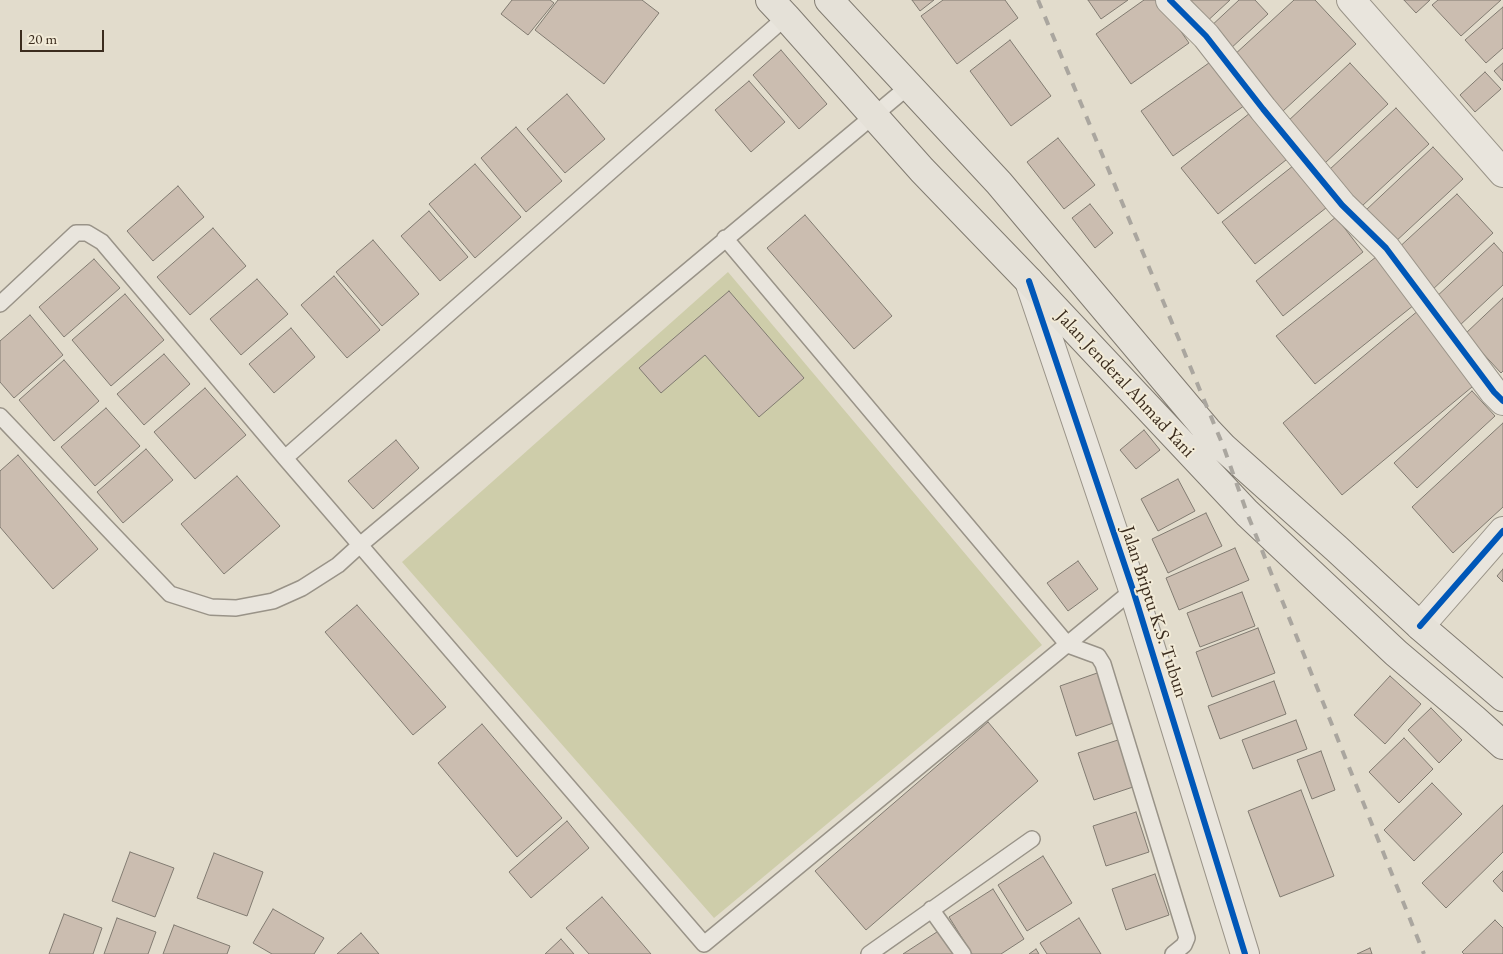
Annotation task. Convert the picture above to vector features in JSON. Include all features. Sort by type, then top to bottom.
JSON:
[{"type":"main road","name":"Jalan Jenderal Ahmad Yani","points":[[829,0],[999,183],[1224,448],[1337,548],[1420,626],[1503,697]]},
{"type":"main road","name":"Jalan Jenderal Ahmad Yani","points":[[778,8],[922,170],[1247,513],[1396,653],[1503,745]]},
{"type":"street","points":[[1170,0],[1206,36],[1342,205],[1386,248],[1494,392],[1503,401]]},
{"type":"street","points":[[1351,0],[1503,173]]},
{"type":"street","name":"Jalan Briptu K.S. Tubun","points":[[1028,280],[1133,590],[1245,954]]},
{"type":"street","points":[[1420,626],[1503,531]]},
{"type":"lane","points":[[285,458],[778,8]]},
{"type":"lane","points":[[0,416],[170,594],[211,607],[236,608],[273,601],[302,588],[338,566],[360,545],[725,238],[909,86]]},
{"type":"lane","points":[[0,304],[76,234],[87,233],[102,242],[285,458],[708,949],[1133,590]]},
{"type":"lane","points":[[725,238],[1068,645],[1098,656],[1108,675],[1187,938],[1180,950],[1173,954]]},
{"type":"lane","points":[[870,954],[1032,839]]},
{"type":"lane","points":[[931,909],[963,954]]},
{"type":"green space","points":[[728,272],[1042,645],[714,918],[402,562]]},
{"type":"building","points":[[512,0],[550,0],[554,3],[528,35],[501,14]]},
{"type":"building","points":[[558,0],[642,0],[659,13],[604,84],[535,30]]},
{"type":"building","points":[[912,0],[934,0],[920,11]]},
{"type":"building","points":[[943,0],[1005,0],[1018,18],[957,64],[921,16]]},
{"type":"building","points":[[1088,0],[1128,0],[1101,19]]},
{"type":"building","points":[[1144,0],[1159,0],[1189,43],[1131,84],[1096,34]]},
{"type":"building","points":[[1181,0],[1230,0],[1203,25]]},
{"type":"building","points":[[1239,0],[1255,0],[1268,14],[1229,50],[1209,28]]},
{"type":"building","points":[[1294,0],[1315,0],[1356,44],[1283,111],[1233,56]]},
{"type":"building","points":[[1404,0],[1430,0],[1416,13]]},
{"type":"building","points":[[1438,0],[1501,0],[1461,36],[1432,5]]},
{"type":"building","points":[[1503,7],[1503,48],[1486,63],[1465,40]]},
{"type":"building","points":[[1010,40],[1051,96],[1011,126],[970,71]]},
{"type":"building","points":[[781,50],[827,104],[799,129],[753,75]]},
{"type":"building","points":[[1216,58],[1248,103],[1173,156],[1141,111]]},
{"type":"building","points":[[1350,63],[1388,104],[1325,163],[1287,122]]},
{"type":"building","points":[[1503,63],[1503,81],[1494,71]]},
{"type":"building","points":[[1485,72],[1501,89],[1475,112],[1460,95]]},
{"type":"building","points":[[749,81],[785,122],[751,152],[715,110]]},
{"type":"building","points":[[567,94],[605,139],[565,173],[527,129]]},
{"type":"building","points":[[1396,108],[1429,144],[1362,206],[1329,170]]},
{"type":"building","points":[[1255,109],[1291,156],[1218,214],[1181,168]]},
{"type":"building","points":[[516,127],[562,181],[526,212],[481,158]]},
{"type":"building","points":[[1058,138],[1095,185],[1064,209],[1027,162]]},
{"type":"building","points":[[1433,147],[1463,179],[1394,243],[1365,211]]},
{"type":"building","points":[[1298,162],[1331,204],[1255,264],[1222,222]]},
{"type":"building","points":[[475,164],[521,217],[475,258],[429,204]]},
{"type":"building","points":[[178,186],[204,217],[153,261],[127,231]]},
{"type":"building","points":[[1457,194],[1493,233],[1431,291],[1395,251]]},
{"type":"building","points":[[1090,204],[1113,233],[1095,248],[1072,218]]},
{"type":"building","points":[[429,211],[468,257],[440,281],[401,236]]},
{"type":"building","points":[[805,215],[892,316],[854,349],[767,248]]},
{"type":"building","points":[[1336,217],[1363,252],[1283,316],[1256,281]]},
{"type":"building","points":[[213,228],[246,266],[190,315],[157,277]]},
{"type":"building","points":[[373,240],[419,294],[382,326],[336,272]]},
{"type":"building","points":[[1494,243],[1503,253],[1503,285],[1459,326],[1434,299]]},
{"type":"building","points":[[1376,257],[1414,305],[1315,384],[1276,336]]},
{"type":"building","points":[[94,259],[120,288],[64,337],[39,307]]},
{"type":"building","points":[[334,276],[380,330],[347,358],[301,305]]},
{"type":"building","points":[[257,279],[288,314],[241,355],[210,319]]},
{"type":"building","points":[[729,291],[804,378],[759,417],[705,355],[661,393],[639,368]]},
{"type":"building","points":[[125,294],[164,340],[111,386],[72,340]]},
{"type":"building","points":[[1503,298],[1503,371],[1501,373],[1465,334]]},
{"type":"building","points":[[1419,310],[1478,382],[1342,495],[1283,423]]},
{"type":"building","points":[[30,315],[63,355],[14,398],[0,382],[0,341]]},
{"type":"building","points":[[291,328],[315,357],[274,393],[249,364]]},
{"type":"building","points":[[164,354],[190,384],[144,425],[117,394]]},
{"type":"building","points":[[64,360],[99,401],[54,441],[19,400]]},
{"type":"building","points":[[205,388],[246,435],[195,479],[154,432]]},
{"type":"building","points":[[1472,391],[1495,416],[1417,488],[1394,463]]},
{"type":"building","points":[[106,408],[140,446],[95,486],[61,447]]},
{"type":"building","points":[[1503,423],[1503,507],[1453,553],[1412,507]]},
{"type":"building","points":[[1144,430],[1160,450],[1136,469],[1120,450]]},
{"type":"building","points":[[396,440],[419,468],[373,509],[348,481]]},
{"type":"building","points":[[146,449],[173,480],[123,523],[97,492]]},
{"type":"building","points":[[18,455],[98,549],[53,589],[0,527],[0,471]]},
{"type":"building","points":[[237,476],[280,526],[224,574],[181,524]]},
{"type":"building","points":[[1178,479],[1195,511],[1158,531],[1141,499]]},
{"type":"building","points":[[1206,513],[1222,546],[1168,573],[1152,539]]},
{"type":"building","points":[[1235,548],[1249,580],[1179,610],[1166,578]]},
{"type":"building","points":[[1078,561],[1098,589],[1068,611],[1047,583]]},
{"type":"building","points":[[1503,569],[1503,582],[1497,576]]},
{"type":"building","points":[[1242,592],[1255,626],[1200,647],[1187,613]]},
{"type":"building","points":[[357,605],[446,707],[413,735],[325,632]]},
{"type":"building","points":[[1258,628],[1275,673],[1212,697],[1196,652]]},
{"type":"building","points":[[1103,671],[1119,721],[1076,736],[1060,686]]},
{"type":"building","points":[[1390,676],[1421,704],[1385,744],[1354,715]]},
{"type":"building","points":[[1274,681],[1286,714],[1220,739],[1208,706]]},
{"type":"building","points":[[1431,708],[1462,740],[1439,763],[1408,730]]},
{"type":"building","points":[[1296,720],[1307,749],[1253,769],[1242,740]]},
{"type":"building","points":[[988,722],[1038,781],[866,930],[815,871]]},
{"type":"building","points":[[482,724],[562,818],[517,857],[438,763]]},
{"type":"building","points":[[1404,738],[1433,769],[1399,803],[1369,772]]},
{"type":"building","points":[[1118,740],[1133,787],[1094,800],[1078,753]]},
{"type":"building","points":[[1321,751],[1335,790],[1312,799],[1297,760]]},
{"type":"building","points":[[1432,783],[1462,814],[1414,861],[1384,830]]},
{"type":"building","points":[[1301,790],[1334,876],[1280,897],[1248,811]]},
{"type":"building","points":[[1503,805],[1503,852],[1446,908],[1422,883]]},
{"type":"building","points":[[1136,812],[1149,852],[1106,866],[1093,826]]},
{"type":"building","points":[[567,821],[589,848],[531,898],[509,872]]},
{"type":"building","points":[[130,852],[174,868],[155,917],[112,901]]},
{"type":"building","points":[[214,853],[263,872],[247,916],[197,898]]},
{"type":"building","points":[[1043,856],[1072,903],[1027,931],[998,885]]},
{"type":"building","points":[[1503,871],[1503,892],[1493,881]]},
{"type":"building","points":[[1155,874],[1169,915],[1126,930],[1112,889]]},
{"type":"building","points":[[993,889],[1024,939],[1001,954],[972,954],[949,917]]},
{"type":"building","points":[[602,897],[651,954],[589,954],[566,928]]},
{"type":"building","points":[[273,909],[324,938],[314,954],[272,954],[253,943]]},
{"type":"building","points":[[64,914],[102,928],[93,954],[49,954]]},
{"type":"building","points":[[117,918],[156,932],[148,954],[104,954]]},
{"type":"building","points":[[1079,918],[1101,954],[1047,954],[1040,943]]},
{"type":"building","points":[[1495,920],[1503,928],[1503,954],[1464,954],[1462,952]]},
{"type":"building","points":[[174,925],[230,946],[227,954],[163,954]]},
{"type":"building","points":[[940,930],[955,954],[903,954]]},
{"type":"building","points":[[361,933],[379,954],[337,954]]},
{"type":"building","points":[[561,939],[574,954],[545,954]]},
{"type":"building","points":[[1370,948],[1372,954],[1357,954]]},
{"type":"building","points":[[1036,949],[1039,954],[1029,954]]},
{"type":"railway","points":[[1038,0],[1224,448],[1247,513],[1424,954]]},
{"type":"cycle path","points":[[1170,0],[1206,36],[1342,205],[1386,248],[1494,392],[1503,401]]},
{"type":"cycle path","points":[[1029,281],[1133,590],[1245,954]]},
{"type":"cycle path","points":[[1420,626],[1503,531]]}]
